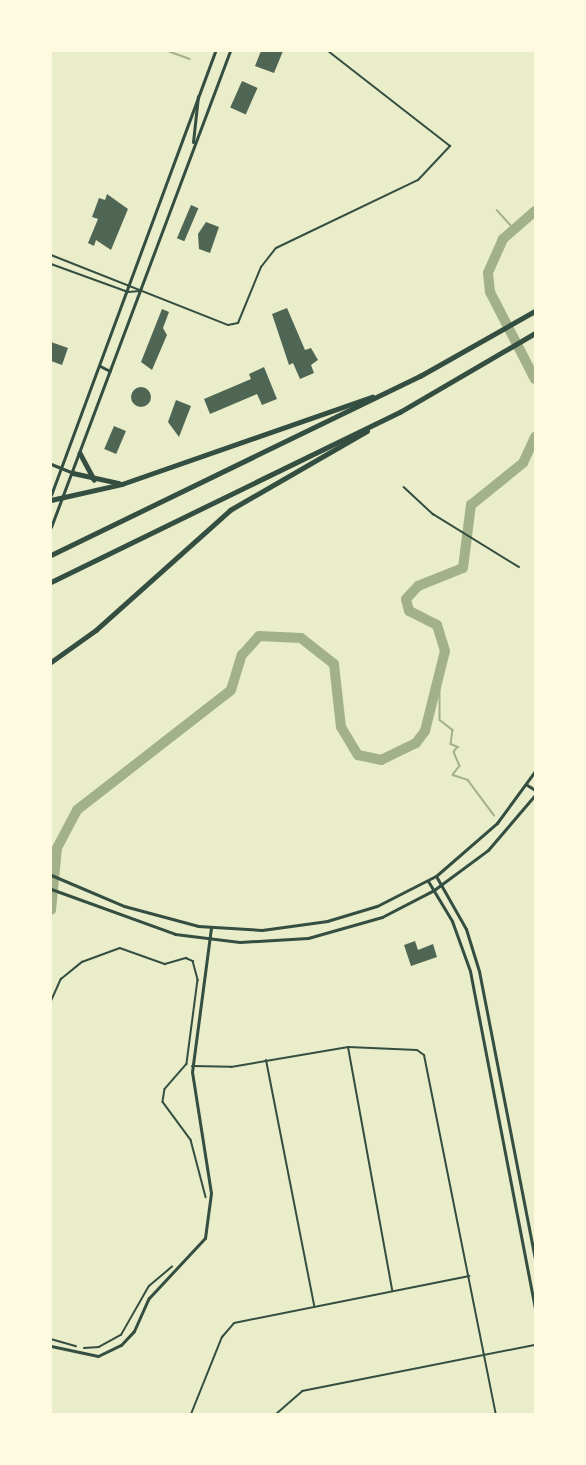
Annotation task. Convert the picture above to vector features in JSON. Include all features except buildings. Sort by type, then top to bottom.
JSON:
[{"type":"highway","points":[[51,555],[384,394],[488,339],[535,311]]},
{"type":"highway","points":[[51,662],[96,630],[239,504],[535,333]]},
{"type":"highway","points":[[51,500],[62,500],[122,484],[384,394]]},
{"type":"highway","points":[[51,582],[400,412]]},
{"type":"highway","points":[[80,453],[94,479]]},
{"type":"highway","points":[[73,472],[94,479],[122,484]]},
{"type":"main road","points":[[51,495],[131,284],[215,51]]},
{"type":"main road","points":[[51,527],[193,144],[230,51]]},
{"type":"main road","points":[[193,144],[198,96]]},
{"type":"main road","points":[[100,366],[110,371]]},
{"type":"main road","points":[[51,464],[73,472]]},
{"type":"main road","points":[[51,875],[167,920],[211,928],[262,930],[327,921],[377,906],[436,876],[497,823],[527,785],[535,771]]},
{"type":"main road","points":[[527,785],[535,790]]},
{"type":"main road","points":[[51,889],[175,934],[209,940],[266,942],[332,933],[382,917],[434,890],[499,839],[535,795]]},
{"type":"main road","points":[[436,876],[473,947],[535,1258]]},
{"type":"main road","points":[[428,880],[467,959],[535,1310]]},
{"type":"main road","points":[[51,1346],[98,1356],[121,1345],[134,1331],[149,1298],[205,1238],[211,1193],[192,1066],[211,928]]},
{"type":"main road","points":[[503,1144],[512,1142]]},
{"type":"street","points":[[51,255],[131,284],[140,291],[234,325],[261,267],[276,248],[418,180],[450,146],[328,51]]},
{"type":"street","points":[[51,264],[128,292],[140,291]]},
{"type":"street","points":[[192,1066],[267,1060],[348,1047],[417,1050],[424,1055],[496,1414]]},
{"type":"street","points":[[348,1047],[392,1290]]},
{"type":"street","points":[[267,1060],[314,1305]]},
{"type":"street","points":[[191,1414],[227,1329],[250,1318],[469,1276]]},
{"type":"street","points":[[276,1414],[302,1390],[535,1345]]},
{"type":"lane","points":[[404,487],[433,514],[519,567]]},
{"type":"path","points":[[51,1001],[61,979],[82,962],[120,948],[165,964],[190,958],[198,980],[187,1064],[165,1089],[163,1102],[193,1147],[207,1207]]},
{"type":"path","points":[[51,1339],[90,1349],[115,1341],[149,1286],[180,1260]]},
{"type":"waterway","points":[[168,51],[190,59]]},
{"type":"waterway","points":[[497,210],[515,230]]},
{"type":"waterway","points":[[535,211],[503,239],[488,273],[490,292],[535,379]]},
{"type":"waterway","points":[[51,910],[57,848],[77,810],[231,690],[242,655],[259,636],[301,638],[334,664],[341,727],[358,755],[381,760],[416,743],[425,731],[445,651],[437,625],[409,611],[406,599],[418,586],[463,568],[471,505],[523,463],[535,437]]},
{"type":"waterway","points":[[440,684],[440,720],[453,730],[451,744],[458,747],[454,752],[460,766],[453,775],[468,780],[494,815]]}]
